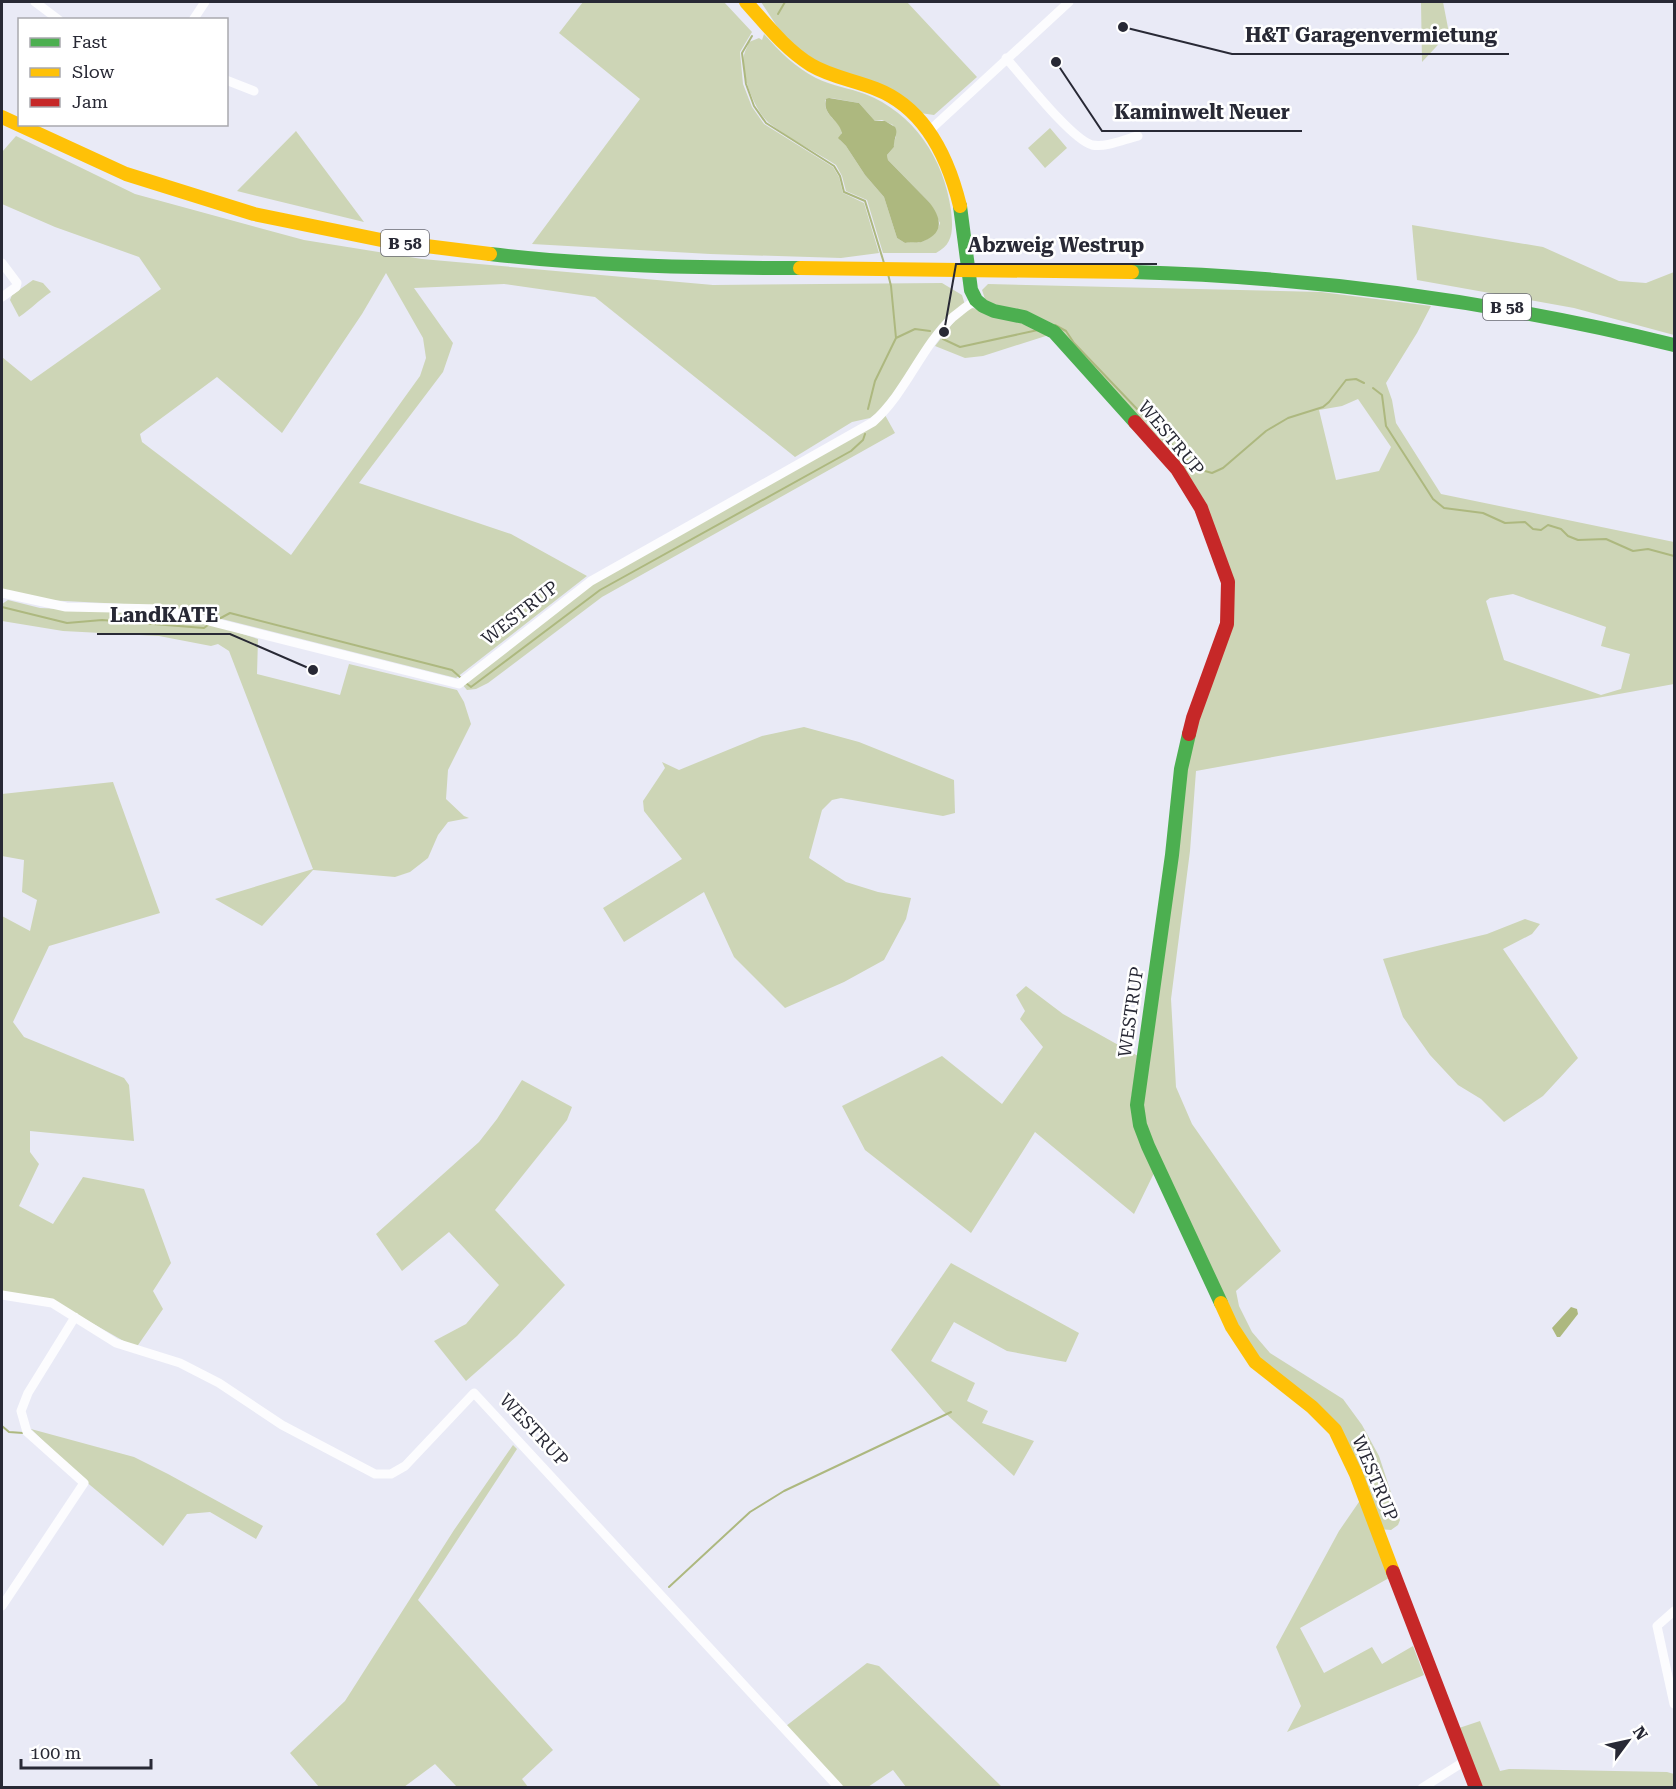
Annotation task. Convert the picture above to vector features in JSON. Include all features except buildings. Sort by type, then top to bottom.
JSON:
[{"type":"street","points":[[35,2],[56,18]]},
{"type":"street","points":[[194,18],[205,2]]},
{"type":"street","points":[[746,2],[802,59],[824,72],[889,95],[908,109],[929,131],[944,154],[956,185],[971,290],[976,300]]},
{"type":"street","points":[[929,131],[1068,2]]},
{"type":"street","points":[[1006,58],[1082,140],[1102,146],[1138,136]]},
{"type":"street","points":[[228,81],[254,91]]},
{"type":"street","name":"B 58","points":[[2,117],[18,125]]},
{"type":"street","name":"B 58","points":[[19,126],[62,148],[158,185],[239,210],[374,238],[502,255],[715,267],[1194,274],[1371,287],[1508,307],[1596,324],[1674,345]]},
{"type":"street","points":[[2,262],[17,283],[16,287],[2,297]]},
{"type":"street","name":"WESTRUP","points":[[2,593],[66,607],[161,609],[459,684],[591,581],[873,422],[886,410],[941,331],[953,317],[976,300],[994,311],[1024,317],[1054,332],[1177,469],[1201,508],[1228,582],[1227,624],[1193,718],[1181,769],[1172,855],[1137,1105],[1140,1125],[1232,1327],[1255,1362],[1312,1407],[1335,1430],[1356,1474],[1476,1788]]},
{"type":"street","name":"WESTRUP","points":[[2,1295],[52,1303],[116,1343],[180,1363],[219,1383],[282,1425],[375,1474],[391,1474],[405,1466],[474,1393],[839,1788]]},
{"type":"street","points":[[2,1606],[84,1483],[27,1432],[21,1411],[28,1393],[75,1317]]},
{"type":"street","points":[[1674,1611],[1657,1626],[1674,1704]]},
{"type":"street","points":[[1422,1788],[1465,1761]]},
{"type":"shaded area","points":[[583,2],[724,2],[752,32],[740,52],[743,84],[752,107],[764,124],[833,167],[839,177],[843,193],[864,203],[879,253],[841,258],[710,254],[532,244],[640,99],[559,33]]},
{"type":"shaded area","points":[[761,2],[907,2],[977,77],[934,115],[920,113],[883,87],[819,63],[786,40]]},
{"type":"shaded area","points":[[1421,2],[1443,2],[1449,33],[1422,62]]},
{"type":"shaded area","points":[[764,34],[788,59],[808,74],[882,102],[912,126],[934,156],[947,191],[952,230],[949,240],[942,249],[936,253],[883,253],[867,200],[846,191],[836,165],[769,123],[754,101],[746,81],[743,63],[749,42],[759,38],[762,40]],"holes":[[[831,98],[859,103],[875,121],[882,120],[893,125],[896,137],[894,147],[887,155],[888,160],[929,202],[940,223],[935,232],[924,241],[905,243],[897,238],[884,197],[840,140],[841,128],[825,106],[825,100]]]},
{"type":"shaded area","points":[[826,99],[859,103],[875,121],[885,121],[895,127],[894,147],[887,155],[888,160],[929,202],[936,213],[938,229],[931,237],[922,242],[905,243],[897,238],[884,197],[838,138],[842,133],[840,128],[826,109]]},
{"type":"shaded area","points":[[1050,128],[1067,148],[1045,168],[1028,148]]},
{"type":"shaded area","points":[[296,131],[364,222],[237,191]]},
{"type":"shaded area","points":[[16,136],[135,194],[304,240],[422,259],[713,285],[942,283],[962,295],[965,305],[886,406],[870,418],[852,422],[795,457],[595,297],[504,284],[414,288],[453,343],[443,372],[359,483],[511,534],[587,576],[456,678],[163,606],[45,600],[2,589],[2,357],[31,381],[161,289],[139,257],[55,227],[2,204],[2,152]],"holes":[[[386,273],[423,338],[426,358],[420,376],[291,555],[142,442],[140,434],[217,377],[282,433],[362,314]]]},
{"type":"shaded area","points":[[1412,225],[1543,247],[1619,281],[1646,283],[1674,272],[1674,335],[1574,308],[1417,280]]},
{"type":"shaded area","points":[[33,280],[43,283],[51,292],[19,317],[10,300],[12,295]]},
{"type":"shaded area","points":[[988,284],[1321,292],[1431,306],[1386,383],[1396,423],[1441,494],[1674,542],[1674,684],[1196,771],[1190,851],[1171,999],[1176,1087],[1192,1124],[1281,1251],[1236,1291],[1239,1306],[1252,1332],[1270,1353],[1343,1399],[1362,1425],[1379,1456],[1400,1520],[1398,1525],[1391,1530],[1379,1529],[1336,1428],[1255,1360],[1234,1326],[1153,1145],[1139,1100],[1183,771],[1229,623],[1230,580],[1204,506],[1056,331],[994,308],[985,299],[982,290]],"holes":[[[1358,399],[1391,447],[1379,471],[1336,480],[1319,410],[1342,406]],[[1513,594],[1606,627],[1601,646],[1630,654],[1621,689],[1601,695],[1504,660],[1486,601],[1490,598]]]},
{"type":"shaded area","points":[[970,308],[1013,317],[1052,334],[983,356],[965,358],[935,346],[956,319]]},
{"type":"shaded area","points":[[885,415],[895,433],[602,597],[488,683],[476,689],[467,690],[462,684],[592,582]]},
{"type":"shaded area","points":[[8,600],[40,608],[163,614],[214,625],[258,639],[257,674],[340,695],[349,664],[457,690],[464,702],[471,724],[448,770],[446,799],[469,818],[448,822],[438,835],[428,858],[410,872],[395,877],[313,870],[262,926],[215,899],[313,869],[229,651],[218,644],[211,646],[159,636],[63,631],[2,621],[2,604]]},
{"type":"shaded area","points":[[804,727],[859,742],[954,780],[955,813],[943,816],[841,798],[832,800],[822,810],[809,858],[846,882],[878,892],[911,898],[906,919],[884,960],[844,982],[785,1008],[734,957],[704,892],[624,942],[603,908],[682,859],[644,811],[643,801],[665,768],[662,762],[679,770],[762,736]]},
{"type":"shaded area","points":[[113,782],[160,913],[49,946],[13,1022],[24,1037],[124,1078],[129,1085],[134,1141],[30,1131],[30,1152],[39,1164],[19,1206],[53,1224],[83,1177],[144,1189],[171,1263],[153,1291],[163,1309],[136,1348],[76,1314],[2,1293],[2,916],[30,931],[37,900],[22,892],[24,860],[2,856],[2,794]]},
{"type":"shaded area","points":[[1525,919],[1540,924],[1532,934],[1503,949],[1578,1058],[1543,1096],[1504,1122],[1481,1099],[1458,1085],[1430,1055],[1403,1017],[1383,959],[1487,934]]},
{"type":"shaded area","points":[[1026,986],[1063,1014],[1138,1056],[1131,1100],[1155,1171],[1134,1214],[1035,1132],[971,1233],[865,1150],[842,1106],[942,1056],[1002,1104],[1043,1047],[1020,1019],[1025,1011],[1016,995]]},
{"type":"shaded area","points":[[522,1080],[572,1107],[567,1120],[495,1210],[565,1285],[517,1336],[466,1381],[434,1341],[466,1324],[499,1285],[449,1232],[402,1271],[376,1234],[479,1142]]},
{"type":"shaded area","points":[[951,1263],[1079,1333],[1066,1362],[1007,1351],[954,1322],[931,1361],[975,1383],[967,1401],[988,1411],[982,1423],[1034,1441],[1014,1476],[943,1411],[891,1350]]},
{"type":"shaded area","points":[[1571,1307],[1577,1309],[1578,1314],[1560,1337],[1557,1337],[1552,1328]]},
{"type":"shaded area","points":[[31,1429],[134,1457],[263,1526],[256,1539],[210,1512],[187,1514],[163,1546],[84,1480]]},
{"type":"shaded area","points":[[513,1445],[517,1449],[418,1600],[553,1750],[522,1779],[528,1787],[457,1787],[435,1764],[404,1787],[319,1787],[290,1753],[345,1701],[454,1530]]},
{"type":"shaded area","points":[[1361,1499],[1389,1578],[1300,1628],[1324,1673],[1372,1647],[1382,1664],[1413,1646],[1424,1675],[1287,1732],[1301,1706],[1276,1647],[1339,1531]]},
{"type":"shaded area","points":[[867,1663],[879,1666],[1002,1787],[906,1787],[893,1770],[868,1787],[841,1787],[786,1726]]},
{"type":"shaded area","points":[[1480,1721],[1500,1771],[1509,1769],[1667,1772],[1674,1774],[1674,1787],[1480,1787],[1456,1729]]},
{"type":"waterway","points":[[778,14],[785,2]]},
{"type":"waterway","points":[[752,36],[742,53],[746,84],[754,106],[766,123],[834,166],[840,176],[844,192],[865,201],[884,263]]},
{"type":"waterway","points":[[868,409],[875,381],[896,338],[888,274]]},
{"type":"waterway","points":[[1055,325],[1066,331],[1074,343],[1137,409],[1152,421],[1182,455],[1198,469],[1212,473],[1223,468],[1266,431],[1288,418],[1323,407],[1346,380],[1356,379],[1364,383]]},
{"type":"waterway","points":[[896,338],[915,329],[930,331]]},
{"type":"waterway","points":[[943,339],[960,347],[1038,330]]},
{"type":"waterway","points":[[1373,388],[1382,395],[1386,426],[1433,499],[1444,508],[1483,513],[1505,523],[1525,522],[1533,529],[1541,530],[1548,525],[1561,529],[1568,536],[1578,540],[1606,539],[1633,551],[1648,549],[1674,556]]},
{"type":"waterway","points":[[466,683],[471,687],[600,590],[851,451],[863,440],[865,434]]},
{"type":"waterway","points":[[2,607],[67,623],[102,620],[204,628],[208,625]]},
{"type":"waterway","points":[[217,620],[230,613],[452,670],[461,678]]},
{"type":"waterway","points":[[669,1587],[750,1512],[784,1491],[951,1412]]},
{"type":"waterway","points":[[2,1426],[9,1432],[23,1433]]},
{"type":"traffic: fast","points":[[960,206],[971,290],[976,300],[994,311],[1024,317],[1054,332],[1135,422]]},
{"type":"traffic: fast","points":[[490,254],[645,266],[800,268]]},
{"type":"traffic: fast","points":[[1132,272],[1269,279],[1405,294],[1539,316],[1674,345]]},
{"type":"traffic: fast","points":[[1189,734],[1181,769],[1172,855],[1137,1105],[1140,1125],[1148,1146],[1221,1303]]},
{"type":"traffic: slow","points":[[746,2],[784,44],[811,65],[826,73],[876,89],[893,97],[908,108],[921,121],[941,152],[960,206]]},
{"type":"traffic: slow","points":[[2,117],[18,124]]},
{"type":"traffic: slow","points":[[22,126],[126,174],[254,214],[386,241],[490,254]]},
{"type":"traffic: slow","points":[[800,268],[1132,272]]},
{"type":"traffic: slow","points":[[1221,1303],[1232,1327],[1255,1362],[1312,1407],[1335,1430],[1356,1474],[1393,1572]]},
{"type":"traffic: jam","points":[[1135,422],[1177,469],[1201,508],[1228,582],[1227,624],[1189,734]]},
{"type":"traffic: jam","points":[[1393,1572],[1476,1788]]},
{"type":"place","name":"H&T Garagenvermietung","points":[[1123,27]]},
{"type":"place","name":"Kaminwelt Neuer","points":[[1056,62]]},
{"type":"place","name":"Abzweig Westrup","points":[[944,332]]},
{"type":"place","name":"LandKATE","points":[[313,670]]}]
